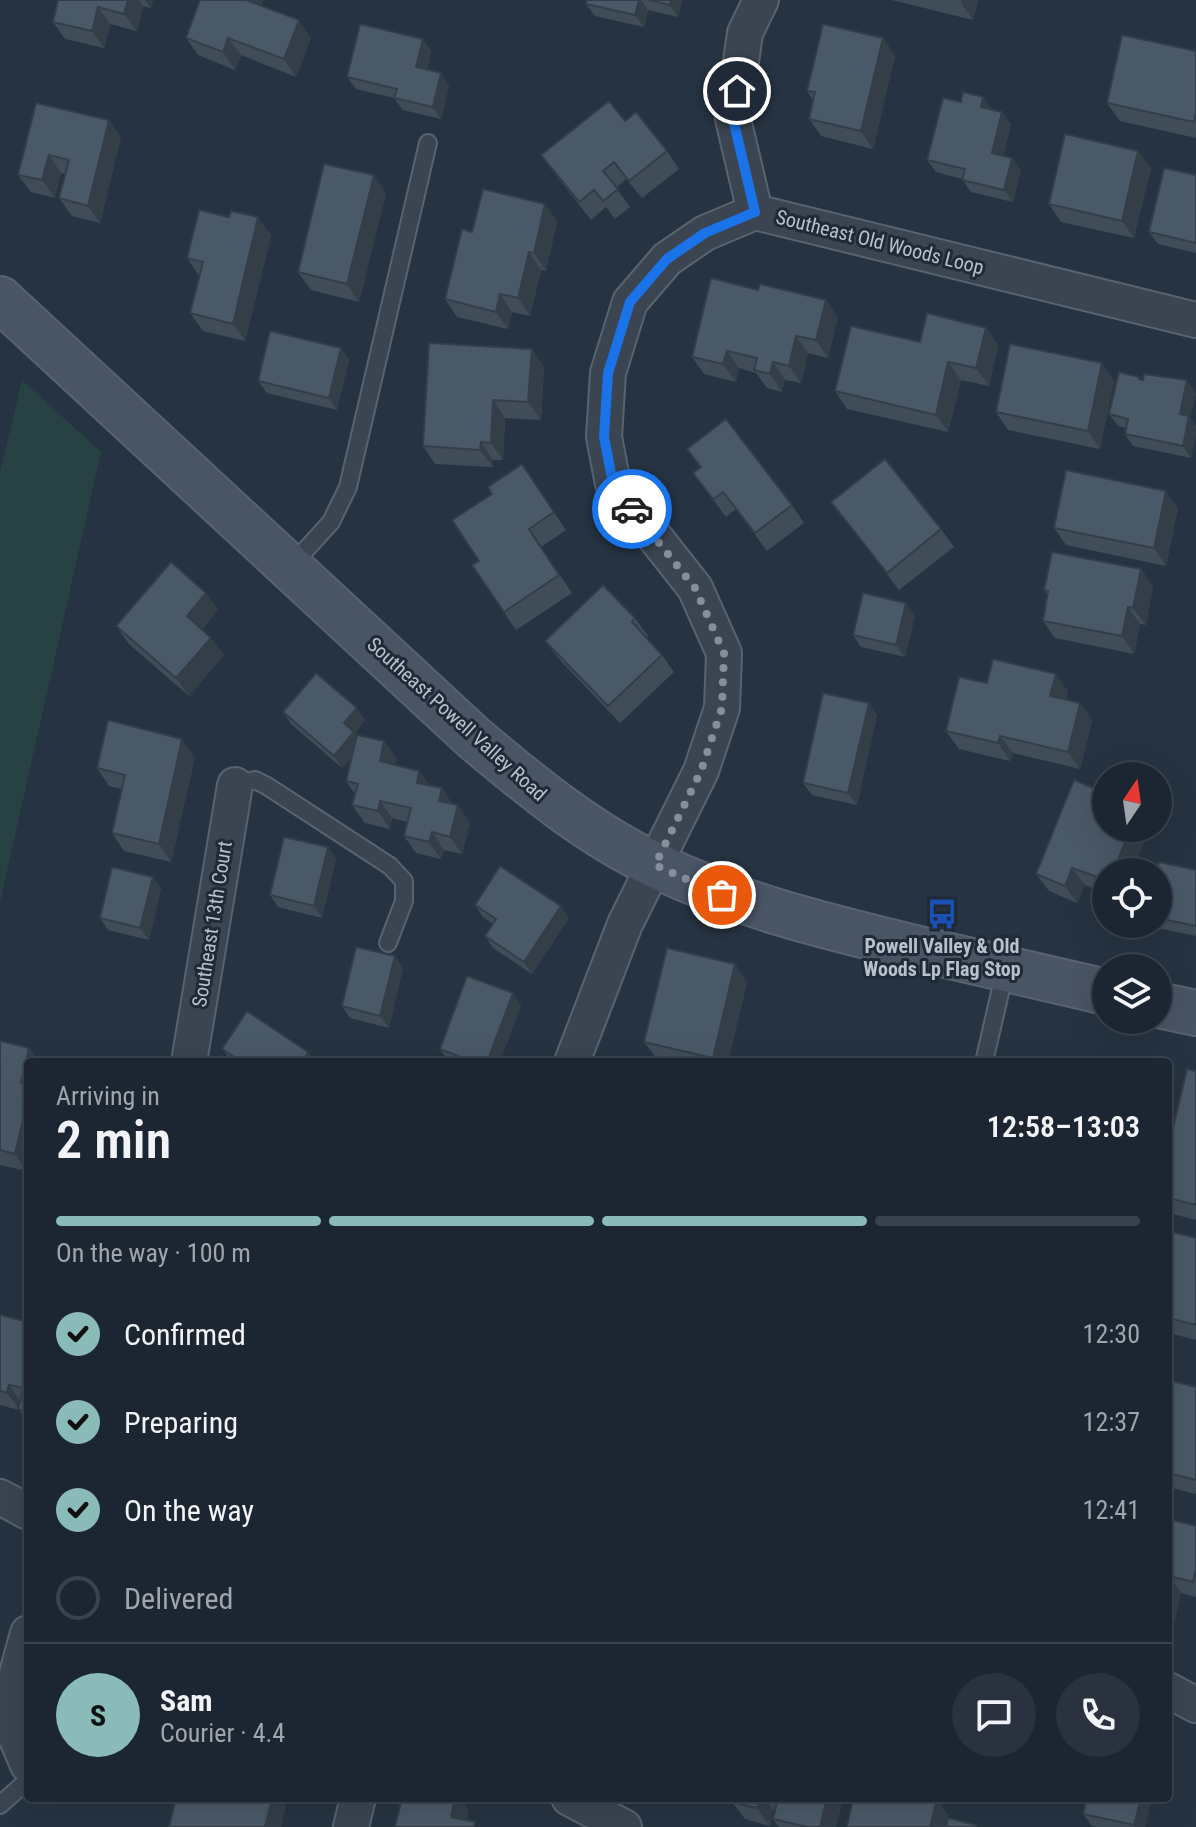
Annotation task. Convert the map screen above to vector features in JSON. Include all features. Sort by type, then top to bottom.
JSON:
[{"type":"main road","name":"Southeast Powell Valley Road","points":[[0,299],[474,738],[546,799],[655,865],[706,888],[780,915],[1092,989]]},
{"type":"main road","points":[[1172,1008],[1196,1013]]},
{"type":"street","points":[[755,212],[733,119],[745,33],[761,0]]},
{"type":"street","name":"Southeast Old Woods Loop","points":[[574,1058],[625,924],[701,771],[722,708],[724,653],[695,588],[613,484],[604,437],[608,373],[630,302],[667,259],[705,233],[755,212],[1196,320]]},
{"type":"street","name":"Southeast 13th Court","points":[[190,1058],[235,785]]},
{"type":"street","points":[[0,1497],[24,1510]]},
{"type":"street","points":[[24,1648],[6,1714],[24,1756]]},
{"type":"street","points":[[1172,1692],[1196,1705]]},
{"type":"street","points":[[351,1827],[357,1802]]},
{"type":"street","points":[[577,1802],[624,1827]]},
{"type":"lane","points":[[290,568],[331,522],[348,487],[428,143]]},
{"type":"lane","points":[[235,785],[255,780],[267,786],[390,866],[404,881],[404,901],[388,943]]},
{"type":"lane","points":[[985,1058],[1006,969]]},
{"type":"lane","points":[[0,1805],[24,1784]]},
{"type":"green space","points":[[22,380],[101,452],[0,903],[0,472]]},
{"type":"building","points":[[58,0],[128,0],[124,14],[98,7],[92,31],[53,22]]},
{"type":"building","points":[[200,0],[246,0],[299,20],[284,59],[228,38],[223,52],[186,38]]},
{"type":"building","points":[[587,0],[639,0],[635,15],[586,4]]},
{"type":"building","points":[[649,0],[671,0],[670,5]]},
{"type":"building","points":[[360,24],[423,39],[416,67],[441,73],[433,107],[394,98],[397,89],[347,77]]},
{"type":"building","points":[[823,24],[883,38],[861,131],[809,119],[815,92],[807,91]]},
{"type":"building","points":[[1122,35],[1196,51],[1194,122],[1107,103]]},
{"type":"building","points":[[963,92],[983,97],[981,107],[1002,112],[992,153],[1012,158],[1004,190],[962,180],[965,169],[927,160],[943,98],[961,102]]},
{"type":"building","points":[[609,101],[625,121],[636,112],[667,151],[629,181],[614,162],[603,171],[618,189],[603,201],[594,190],[579,202],[541,155]]},
{"type":"building","points":[[36,103],[109,120],[88,206],[59,198],[69,160],[49,155],[42,180],[18,175]]},
{"type":"building","points":[[1065,134],[1138,151],[1122,221],[1049,204]]},
{"type":"building","points":[[324,164],[374,175],[347,284],[298,272]]},
{"type":"building","points":[[1164,168],[1196,175],[1196,243],[1149,232]]},
{"type":"building","points":[[483,189],[545,204],[534,253],[529,252],[518,298],[500,294],[496,312],[445,299],[462,229],[472,232]]},
{"type":"building","points":[[199,210],[229,217],[231,211],[258,217],[233,324],[190,313],[203,262],[187,258]]},
{"type":"building","points":[[711,278],[758,290],[760,284],[826,300],[816,340],[796,336],[789,366],[773,362],[770,374],[754,370],[757,358],[727,351],[723,364],[692,357]]},
{"type":"building","points":[[927,313],[986,328],[976,368],[948,362],[936,415],[835,391],[851,326],[920,342]]},
{"type":"building","points":[[270,331],[341,348],[329,398],[258,381]]},
{"type":"building","points":[[429,343],[532,349],[528,402],[493,400],[491,443],[481,442],[480,450],[423,446]]},
{"type":"building","points":[[1010,344],[1102,363],[1088,431],[996,412]]},
{"type":"building","points":[[1119,372],[1143,380],[1144,374],[1187,380],[1180,414],[1189,416],[1183,446],[1125,434],[1128,419],[1109,414]]},
{"type":"building","points":[[726,419],[792,505],[755,533],[723,492],[713,499],[693,473],[701,467],[687,449]]},
{"type":"building","points":[[885,459],[941,529],[887,573],[831,502]]},
{"type":"building","points":[[522,464],[554,512],[529,529],[559,575],[504,612],[472,565],[479,561],[452,520],[492,494],[488,487]]},
{"type":"building","points":[[1066,470],[1166,491],[1154,548],[1054,528]]},
{"type":"building","points":[[1052,552],[1141,569],[1133,608],[1128,607],[1122,636],[1043,621],[1048,591],[1044,590]]},
{"type":"building","points":[[171,562],[206,593],[187,616],[211,638],[176,678],[116,626]]},
{"type":"building","points":[[603,585],[635,618],[632,622],[662,655],[608,706],[545,641]]},
{"type":"building","points":[[863,593],[906,603],[896,645],[853,635]]},
{"type":"building","points":[[993,659],[1056,674],[1050,696],[1080,703],[1068,752],[1000,736],[998,743],[946,731],[959,677],[987,683]]},
{"type":"building","points":[[316,673],[357,708],[344,723],[354,732],[334,756],[283,712]]},
{"type":"building","points":[[823,693],[869,703],[848,793],[803,783]]},
{"type":"building","points":[[108,720],[182,739],[159,844],[112,833],[125,775],[97,768]]},
{"type":"building","points":[[357,735],[384,741],[380,761],[419,771],[417,783],[442,788],[439,801],[458,805],[450,837],[432,832],[429,842],[404,836],[411,808],[380,801],[378,811],[352,805],[358,784],[346,781]]},
{"type":"building","points":[[1074,780],[1092,787],[1092,842],[1125,842],[1119,858],[1092,858],[1092,875],[1072,868],[1065,886],[1036,874]]},
{"type":"building","points":[[284,837],[328,847],[314,906],[270,895]]},
{"type":"building","points":[[1172,865],[1196,870],[1196,926],[1172,921]]},
{"type":"building","points":[[500,866],[561,906],[524,962],[485,936],[496,919],[475,905]]},
{"type":"building","points":[[112,867],[153,877],[140,928],[100,918]]},
{"type":"building","points":[[356,947],[395,956],[380,1016],[342,1006]]},
{"type":"building","points":[[667,948],[735,964],[713,1058],[644,1042]]},
{"type":"building","points":[[467,976],[513,993],[489,1058],[463,1058],[440,1049]]},
{"type":"building","points":[[247,1011],[308,1052],[304,1058],[236,1058],[222,1049]]},
{"type":"building","points":[[0,1041],[29,1048],[27,1058],[24,1058],[21,1083],[24,1084],[24,1117],[15,1154],[0,1150]]},
{"type":"building","points":[[1187,1069],[1196,1071],[1196,1205],[1172,1199],[1172,1132]]},
{"type":"building","points":[[1172,1232],[1196,1238],[1196,1325],[1172,1319]]},
{"type":"building","points":[[0,1315],[24,1321],[24,1388],[9,1385],[7,1393],[0,1391]]},
{"type":"building","points":[[1172,1381],[1196,1387],[1196,1480],[1172,1474]]},
{"type":"building","points":[[24,1388],[24,1411],[18,1409]]},
{"type":"building","points":[[1172,1520],[1196,1526],[1193,1582],[1172,1577]]},
{"type":"building","points":[[175,1802],[271,1802],[265,1827],[169,1827]]},
{"type":"building","points":[[401,1802],[454,1802],[451,1817],[475,1822],[474,1827],[395,1827]]},
{"type":"building","points":[[732,1802],[759,1802],[757,1808]]},
{"type":"building","points":[[777,1802],[826,1802],[820,1827],[773,1819]]},
{"type":"building","points":[[852,1802],[936,1802],[930,1827],[847,1827]]},
{"type":"building","points":[[1086,1802],[1140,1802],[1134,1825],[1083,1814]]},
{"type":"building","points":[[948,1818],[976,1825],[976,1827],[946,1827]]},
{"type":"way so far","points":[[632,509],[695,588],[724,653],[722,708],[701,771],[655,865],[722,895]]},
{"type":"place","name":"Powell Valley & Old Woods Lp Flag Stop","points":[[942,914]]},
{"type":"route","points":[[632,509],[613,484],[604,437],[608,373],[630,302],[667,259],[705,233],[755,212],[733,119],[737,91]]}]
